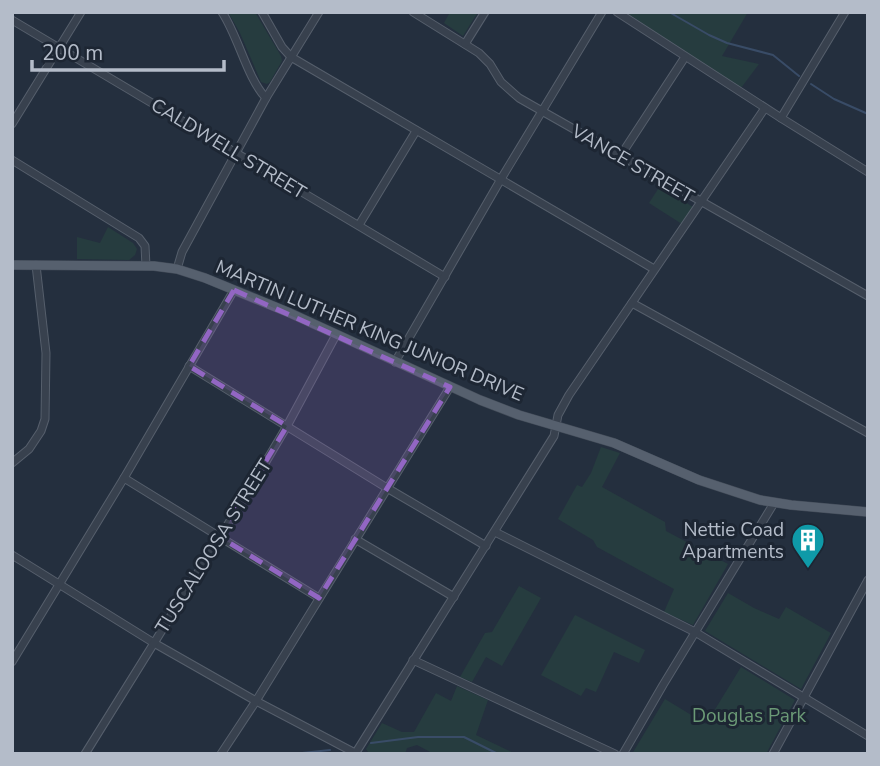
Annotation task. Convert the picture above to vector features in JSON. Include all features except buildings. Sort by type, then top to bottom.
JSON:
[{"type":"main road","name":"MARTIN LUTHER KING JUNIOR DRIVE","points":[[12,265],[146,266],[177,269],[234,290],[501,408],[621,446],[708,483],[774,503],[868,512]]},
{"type":"street","points":[[12,124],[81,12]]},
{"type":"street","points":[[222,12],[258,88],[266,98]]},
{"type":"street","points":[[262,12],[291,58],[654,269]]},
{"type":"street","points":[[177,269],[182,252],[236,152],[319,12]]},
{"type":"street","name":"VANCE STREET","points":[[413,12],[479,53],[490,64],[506,89],[868,296]]},
{"type":"street","points":[[465,44],[485,12]]},
{"type":"street","points":[[395,362],[602,12]]},
{"type":"street","points":[[617,12],[868,172]]},
{"type":"street","points":[[781,118],[845,12]]},
{"type":"street","name":"CALDWELL STREET","points":[[12,20],[445,277]]},
{"type":"street","points":[[621,155],[685,57]]},
{"type":"street","points":[[12,555],[153,643],[356,753],[554,436],[558,415],[569,395],[765,108]]},
{"type":"street","points":[[359,225],[416,131]]},
{"type":"street","points":[[12,160],[139,238],[145,246],[146,266]]},
{"type":"street","points":[[12,463],[22,457],[37,440],[46,419],[46,353],[36,265]]},
{"type":"street","points":[[12,662],[234,290]]},
{"type":"street","points":[[632,303],[868,433]]},
{"type":"street","name":"TUSCALOOSA STREET","points":[[85,754],[287,426],[336,335]]},
{"type":"street","points":[[189,366],[485,546]]},
{"type":"street","points":[[221,754],[450,387]]},
{"type":"street","points":[[124,478],[319,598]]},
{"type":"street","points":[[624,754],[774,503]]},
{"type":"street","points":[[495,532],[695,632],[868,736]]},
{"type":"street","points":[[355,539],[454,597]]},
{"type":"street","points":[[773,754],[868,580]]},
{"type":"street","points":[[414,660],[615,754]]},
{"type":"highlighted area","points":[[234,290],[450,387],[319,598],[220,537],[287,426],[189,366]]},
{"type":"green space","points":[[228,12],[255,12],[281,56],[282,61],[267,84],[261,82]]},
{"type":"green space","points":[[450,12],[478,12],[463,36],[444,23]]},
{"type":"green space","points":[[625,12],[748,12],[722,56],[759,64],[741,88]]},
{"type":"green space","points":[[660,186],[696,209],[685,226],[649,203]]},
{"type":"green space","points":[[108,227],[133,243],[137,249],[135,255],[129,260],[77,259],[77,237],[100,243]]},
{"type":"green space","points":[[601,447],[620,453],[602,487],[665,522],[666,531],[728,564],[693,625],[664,612],[674,589],[597,547],[593,540],[558,519],[577,485],[582,487],[591,473]]},
{"type":"green space","points":[[519,586],[541,598],[502,666],[486,657],[472,682],[460,677],[485,633],[492,632]]},
{"type":"green space","points":[[728,593],[779,619],[786,607],[831,633],[801,689],[705,631]]},
{"type":"green space","points":[[575,615],[645,650],[639,663],[614,652],[596,692],[586,688],[581,696],[541,675]]},
{"type":"green space","name":"Douglas Park","points":[[741,667],[795,700],[766,754],[632,754],[665,699],[706,724]]},
{"type":"green space","points":[[457,686],[488,700],[476,735],[516,754],[434,754],[417,745],[407,748],[405,754],[368,752],[366,749],[382,723],[402,732],[414,732],[436,693],[451,701]]},
{"type":"waterway","points":[[669,12],[727,43],[773,55],[799,76]]},
{"type":"waterway","points":[[811,84],[834,99],[868,114]]},
{"type":"waterway","points":[[371,743],[418,737],[464,737],[498,754]]},
{"type":"waterway","points":[[293,754],[330,750]]},
{"type":"place","name":"Nettie Coad Apartments","points":[[808,570]]}]
